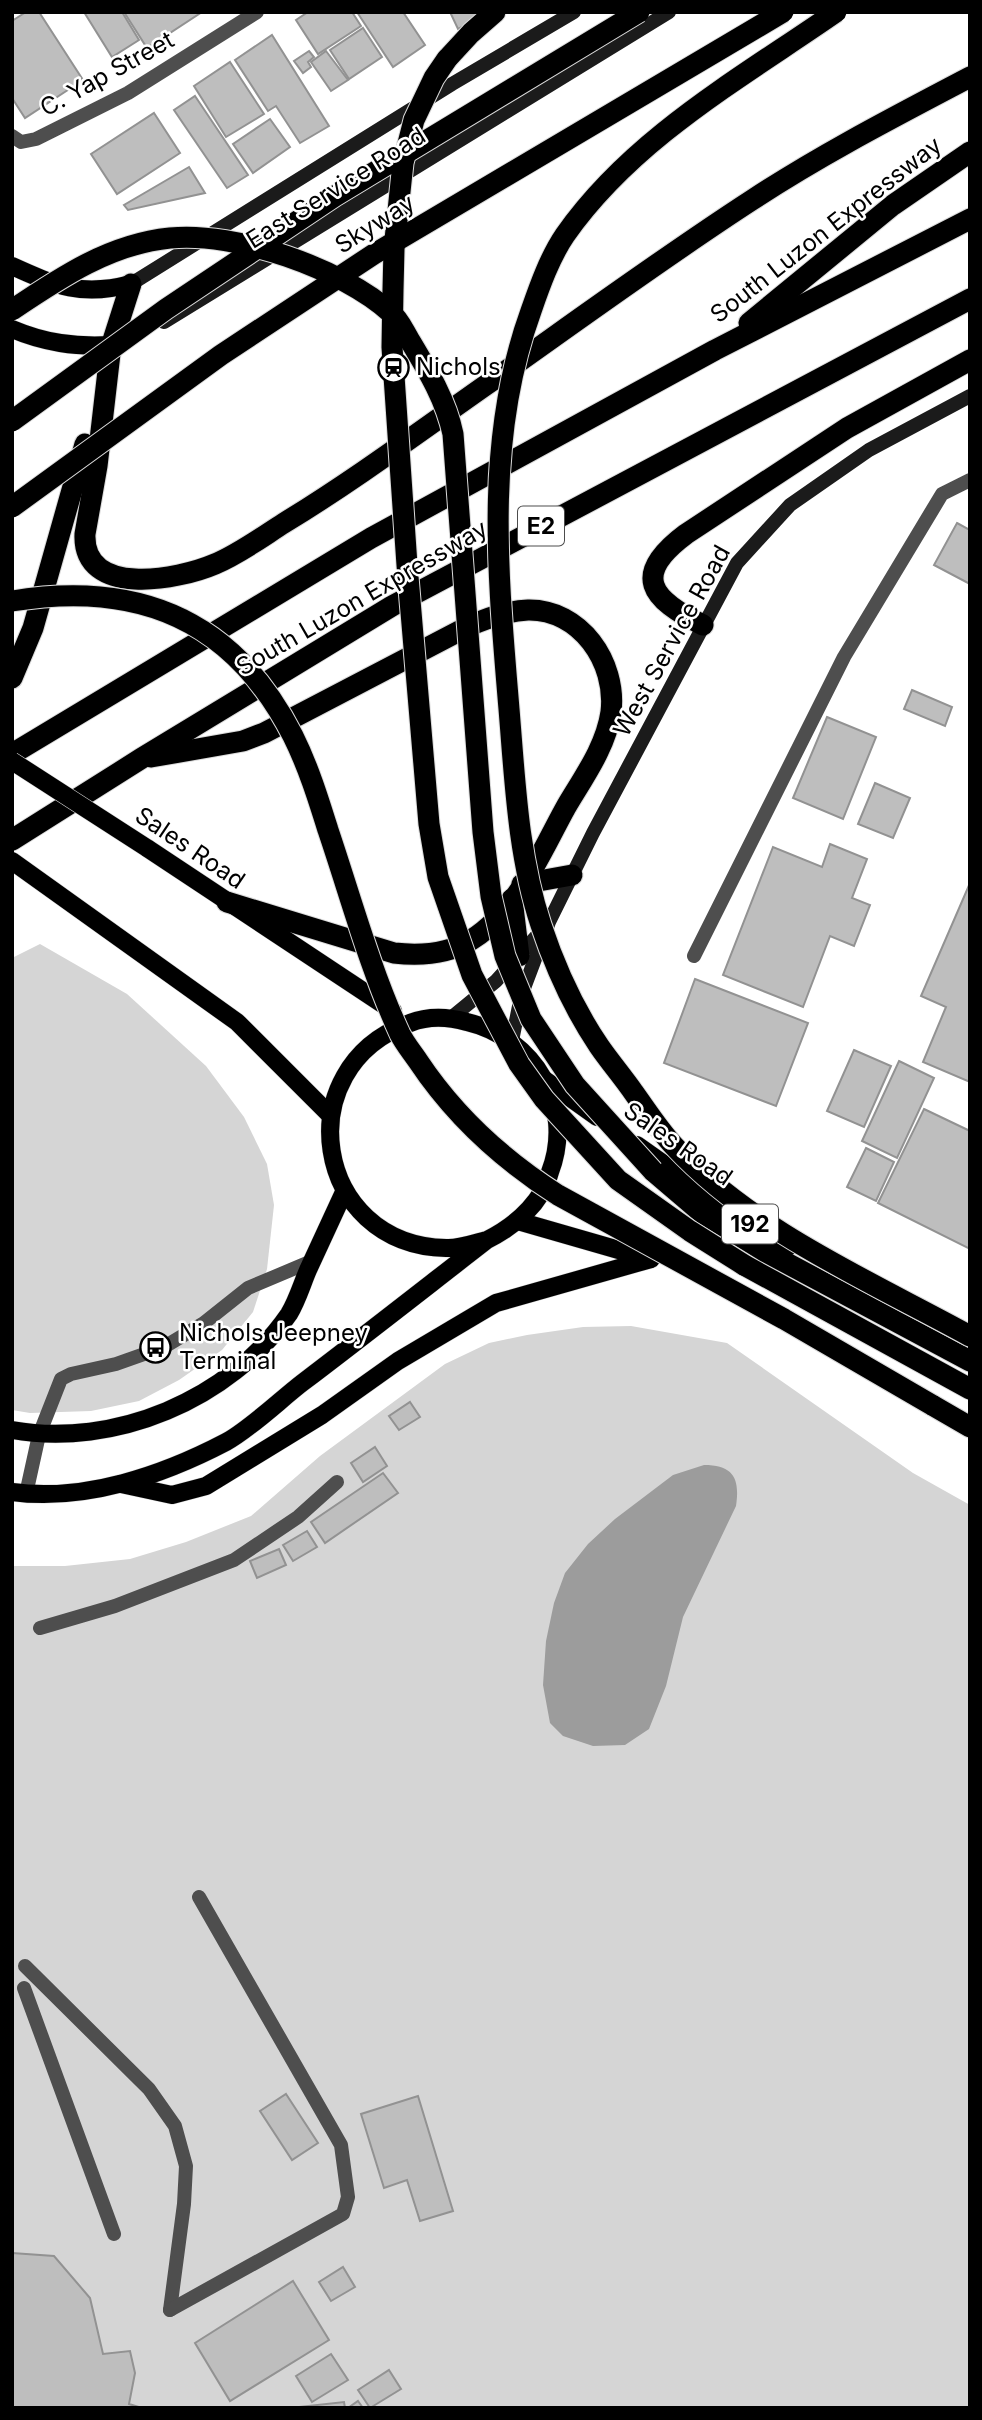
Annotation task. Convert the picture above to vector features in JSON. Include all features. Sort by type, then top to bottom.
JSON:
[{"type":"highway","points":[[495,12],[447,59],[434,78],[414,120],[403,163],[394,249],[393,347],[396,402],[429,824],[438,877],[453,923],[472,975],[519,1064],[544,1099],[618,1180],[744,1265],[970,1389]]},
{"type":"highway","name":"Skyway","points":[[12,421],[166,309],[335,196],[639,12]]},
{"type":"highway","name":"Skyway","points":[[12,507],[221,355],[374,254],[783,12]]},
{"type":"highway","points":[[836,12],[675,124],[626,166],[591,200],[562,239],[542,280],[509,381],[500,449],[497,511],[501,616],[519,820],[530,884],[541,924],[571,998],[597,1043],[676,1149],[771,1228],[970,1336]]},
{"type":"highway","points":[[111,345],[97,466],[85,534],[88,559],[101,570],[120,577],[154,578],[204,569],[228,558],[322,500],[753,199],[829,152],[970,77]]},
{"type":"highway","name":"South Luzon Expressway","points":[[715,351],[893,205],[970,152]]},
{"type":"highway","name":"South Luzon Expressway","points":[[12,754],[371,538],[715,351],[970,219]]},
{"type":"highway","points":[[12,310],[74,269],[123,248],[170,238],[202,237],[254,247],[317,269],[343,281],[393,314],[449,412],[453,434],[483,832],[491,896],[505,956],[531,1019],[575,1085],[653,1171],[701,1212],[766,1252],[970,1361]]},
{"type":"highway","points":[[12,678],[42,600],[111,345],[131,285]]},
{"type":"highway","name":"South Luzon Expressway","points":[[12,840],[392,606],[970,299]]},
{"type":"highway","points":[[703,625],[669,607],[658,594],[654,586],[654,570],[663,553],[686,534],[847,428],[970,360]]},
{"type":"highway","points":[[12,601],[58,596],[124,599],[188,621],[226,646],[255,676],[294,738],[316,791],[376,974],[401,1037],[451,1105],[499,1151],[534,1180],[558,1195],[784,1319],[970,1427]]},
{"type":"highway","points":[[142,758],[210,747],[264,733],[490,616],[529,610],[563,618],[591,641],[603,657],[611,693],[611,711],[599,750],[517,892],[497,918],[471,940],[448,950],[411,955],[372,947],[228,902]]},
{"type":"highway","points":[[517,892],[572,875]]},
{"type":"highway","points":[[517,892],[519,956]]},
{"type":"main road","name":"East Service Road","points":[[12,266],[52,284],[76,290],[106,290],[131,285],[452,84],[573,12]]},
{"type":"main road","name":"East Service Road","points":[[12,329],[52,343],[75,346],[111,345],[147,332],[669,12]]},
{"type":"main road","name":"West Service Road","points":[[513,1041],[521,996],[549,922],[737,563],[790,505],[869,450],[970,396]]},
{"type":"main road","name":"Sales Road","points":[[12,761],[411,1023]]},
{"type":"main road","points":[[12,862],[237,1023],[330,1115]]},
{"type":"main road","name":"West Service Road","points":[[451,1018],[496,981],[549,922]]},
{"type":"main road","points":[[549,922],[582,1017],[636,1101],[701,1190]]},
{"type":"main road","name":"192","points":[[451,1018],[483,1026],[513,1041],[531,1059],[545,1080],[557,1117],[556,1156],[543,1192],[518,1221],[487,1240],[447,1249],[407,1242],[372,1223],[344,1192],[334,1168],[329,1142],[330,1115],[344,1075],[373,1043],[411,1023],[451,1018]]},
{"type":"main road","name":"Sales Road","points":[[545,1080],[763,1234],[970,1344]]},
{"type":"main road","points":[[12,1430],[64,1435],[115,1426],[165,1412],[211,1390],[256,1354],[290,1312],[344,1192]]},
{"type":"main road","points":[[518,1221],[697,1273],[970,1417]]},
{"type":"main road","points":[[19,1493],[76,1492],[121,1484],[169,1467],[229,1440],[487,1240]]},
{"type":"main road","points":[[121,1484],[172,1495],[206,1486],[322,1415],[398,1361],[496,1303],[650,1259]]},
{"type":"street","name":"C. Yap Street","points":[[12,136],[21,142],[36,139],[105,105],[257,12]]},
{"type":"street","points":[[694,956],[844,657],[942,494],[970,480]]},
{"type":"street","points":[[19,1493],[61,1379],[164,1348],[204,1323],[248,1288],[312,1261]]},
{"type":"street","points":[[40,1628],[115,1606],[234,1560],[299,1517],[337,1482]]},
{"type":"street","points":[[25,1966],[149,2089],[175,2126],[186,2166],[184,2204],[170,2310],[343,2214],[348,2197],[341,2146],[199,1897]]},
{"type":"street","points":[[24,1988],[114,2235]]},
{"type":"shaded area","points":[[40,944],[127,994],[206,1066],[244,1117],[267,1164],[274,1205],[267,1269],[253,1312],[222,1350],[179,1380],[139,1401],[91,1411],[30,1413],[12,1410],[12,958]]},
{"type":"shaded area","points":[[631,1326],[727,1343],[913,1473],[970,1505],[970,2408],[12,2408],[12,1566],[65,1566],[130,1559],[186,1542],[251,1516],[320,1456],[445,1364],[489,1343],[527,1335],[583,1327]]},
{"type":"shaded area","points":[[704,1465],[722,1468],[733,1475],[737,1488],[736,1506],[683,1617],[666,1686],[649,1729],[625,1745],[593,1746],[563,1736],[550,1723],[543,1685],[546,1641],[554,1603],[565,1573],[588,1544],[615,1519],[673,1475]]},
{"type":"building","points":[[26,12],[39,12],[83,80],[25,118],[12,98],[12,21]]},
{"type":"building","points":[[84,12],[122,12],[139,40],[112,57]]},
{"type":"building","points":[[124,12],[202,12],[147,48]]},
{"type":"building","points":[[308,12],[352,12],[361,26],[318,54],[296,20]]},
{"type":"building","points":[[357,12],[403,12],[425,45],[393,67]]},
{"type":"building","points":[[450,12],[493,12],[458,29]]},
{"type":"building","points":[[363,28],[382,57],[349,79],[330,50]]},
{"type":"building","points":[[272,35],[329,126],[300,143],[276,106],[268,111],[235,60]]},
{"type":"building","points":[[309,51],[314,57],[308,62],[311,67],[303,73],[294,61]]},
{"type":"building","points":[[326,51],[348,80],[331,91],[311,62]]},
{"type":"building","points":[[230,62],[264,114],[226,137],[194,86]]},
{"type":"building","points":[[195,96],[248,175],[227,188],[174,110]]},
{"type":"building","points":[[154,113],[180,153],[117,194],[91,154]]},
{"type":"building","points":[[270,119],[290,147],[253,173],[233,144]]},
{"type":"building","points":[[189,167],[205,193],[128,210],[124,205]]},
{"type":"building","points":[[957,523],[970,530],[970,584],[934,565]]},
{"type":"building","points":[[912,690],[952,707],[945,726],[904,709]]},
{"type":"building","points":[[827,717],[876,737],[843,819],[793,798]]},
{"type":"building","points":[[875,783],[910,798],[893,838],[858,824]]},
{"type":"building","points":[[830,844],[867,859],[852,898],[870,905],[854,946],[830,936],[803,1007],[723,975],[773,847],[822,867]]},
{"type":"building","points":[[970,883],[970,1082],[923,1062],[946,1007],[921,996]]},
{"type":"building","points":[[695,979],[808,1023],[776,1106],[664,1063]]},
{"type":"building","points":[[854,1050],[891,1066],[864,1127],[827,1111]]},
{"type":"building","points":[[899,1061],[934,1078],[897,1158],[862,1141]]},
{"type":"building","points":[[924,1109],[970,1131],[970,1249],[878,1203]]},
{"type":"building","points":[[866,1148],[894,1162],[876,1201],[847,1187]]},
{"type":"building","points":[[410,1402],[420,1417],[399,1430],[389,1416]]},
{"type":"building","points":[[375,1447],[387,1466],[363,1482],[351,1463]]},
{"type":"building","points":[[383,1473],[398,1493],[325,1543],[311,1522]]},
{"type":"building","points":[[307,1531],[317,1547],[293,1561],[283,1545]]},
{"type":"building","points":[[279,1549],[286,1565],[257,1578],[250,1561]]},
{"type":"building","points":[[286,2094],[318,2143],[292,2160],[260,2111]]},
{"type":"building","points":[[418,2096],[453,2211],[420,2221],[407,2180],[384,2188],[361,2114]]},
{"type":"building","points":[[12,2253],[54,2256],[90,2298],[103,2354],[130,2351],[135,2373],[129,2404],[142,2408],[12,2408]]},
{"type":"building","points":[[343,2267],[355,2287],[331,2301],[319,2282]]},
{"type":"building","points":[[293,2281],[329,2340],[230,2401],[195,2343]]},
{"type":"building","points":[[331,2354],[348,2380],[312,2402],[296,2376]]},
{"type":"building","points":[[389,2370],[401,2389],[370,2408],[358,2390]]},
{"type":"building","points":[[358,2401],[363,2408],[348,2408]]},
{"type":"building","points":[[344,2402],[345,2408],[290,2408]]},
{"type":"place","name":"Nichols","points":[[393,367]]},
{"type":"place","name":"Nichols Jeepney Terminal","points":[[156,1347]]}]
